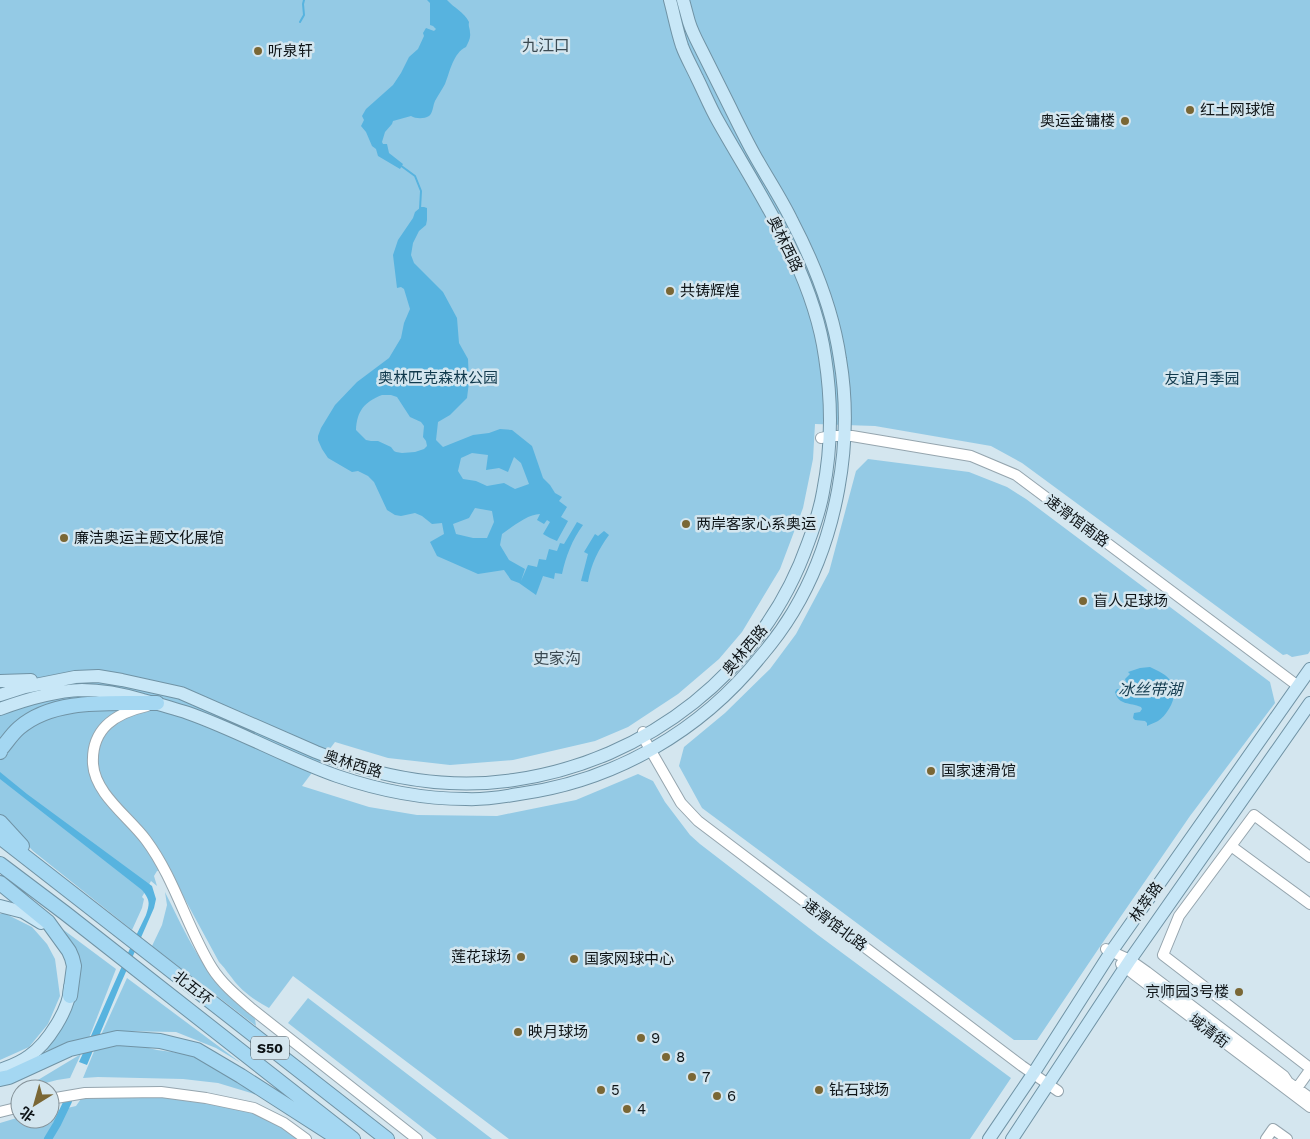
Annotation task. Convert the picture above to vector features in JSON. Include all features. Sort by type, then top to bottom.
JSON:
[{"type":"highway","points":[[0,752],[19,728],[38,716],[61,708],[81,704],[157,704]]},
{"type":"highway","points":[[0,822],[66,888]]},
{"type":"highway","name":"北五环","points":[[0,837],[387,1139]]},
{"type":"highway","name":"北五环","points":[[0,864],[353,1139]]},
{"type":"highway","points":[[0,883],[48,922],[69,951],[74,966],[70,996]]},
{"type":"highway","points":[[0,1079],[9,1077],[70,1049],[117,1038],[160,1040],[197,1050],[339,1139]]},
{"type":"main road","name":"奥林西路","points":[[76,677],[98,676],[181,693],[333,759],[388,774],[429,781],[499,782],[539,775],[587,762],[611,753],[667,722],[691,705],[724,675],[751,645],[784,597],[801,561],[824,491],[829,456],[826,437],[830,404],[825,356],[819,327],[804,284],[787,245],[759,190],[716,118],[683,47],[670,0]]},
{"type":"main road","name":"奥林西路","points":[[0,709],[44,695],[67,691],[120,693],[188,713],[338,776],[376,787],[424,797],[468,800],[553,788],[582,780],[622,765],[687,727],[728,693],[763,654],[793,613],[812,575],[827,536],[840,477],[845,404],[842,366],[832,319],[818,277],[792,220],[755,155],[690,26],[683,0]]},
{"type":"main road","name":"林萃路","points":[[989,1139],[1097,973],[1108,950],[1124,932],[1310,669]]},
{"type":"main road","points":[[0,681],[76,677]]},
{"type":"main road","points":[[0,695],[25,686],[76,677]]},
{"type":"main road","name":"林萃路","points":[[1012,1139],[1034,1105],[1053,1088],[1064,1061],[1127,964],[1310,703]]},
{"type":"main road","points":[[0,906],[23,912],[33,917],[54,937],[69,966],[70,978],[70,996],[62,1014],[44,1042],[31,1055],[16,1064],[0,1070]]},
{"type":"main road","points":[[1124,932],[1141,945]]},
{"type":"main road","points":[[1097,973],[1114,984]]},
{"type":"main road","points":[[1048,1050],[1064,1061]]},
{"type":"main road","points":[[1018,1096],[1034,1105]]},
{"type":"street","name":"速滑馆南路","points":[[826,437],[852,436],[971,456],[1016,475],[1298,686]]},
{"type":"street","points":[[157,704],[122,714],[103,727],[94,746],[93,756],[93,766],[101,787],[138,830],[158,858],[194,935],[212,969],[220,978],[252,1009],[417,1139]]},
{"type":"street","name":"速滑馆北路","points":[[643,734],[650,750],[681,802],[698,821],[1053,1088]]},
{"type":"street","points":[[1296,1088],[1310,1069],[1163,955],[1179,916],[1254,815],[1310,857]]},
{"type":"street","points":[[1231,846],[1310,904]]},
{"type":"street","name":"域清街","points":[[1108,950],[1284,1076],[1288,1082],[1310,1098]]},
{"type":"street","name":"域清街","points":[[1127,964],[1310,1107]]},
{"type":"street","points":[[60,1097],[85,1093],[160,1092],[206,1098],[254,1108],[284,1122],[306,1139]]},
{"type":"street","points":[[1266,1139],[1274,1129],[1287,1139]]},
{"type":"green space","name":"奥林匹克森林公园","points":[[0,0],[1310,0],[1310,651],[1308,654],[1292,657],[1287,654],[1283,655],[1022,463],[991,446],[875,426],[815,424],[813,459],[803,508],[780,569],[742,632],[719,659],[678,694],[628,727],[595,741],[513,760],[450,765],[388,758],[335,742],[302,786],[369,807],[417,815],[497,816],[576,800],[638,774],[653,781],[665,802],[690,835],[700,844],[818,935],[1011,1078],[970,1139],[509,1139],[293,976],[269,1008],[249,995],[236,983],[219,962],[168,868],[157,871],[154,876],[157,886],[151,881],[142,897],[144,899],[142,908],[132,930],[33,851],[0,820]]},
{"type":"green space","name":"国家速滑馆","points":[[868,459],[969,472],[1007,487],[1026,499],[1270,682],[1275,703],[1190,816],[1037,1040],[1014,1040],[702,808],[679,766],[684,747],[725,713],[770,669],[796,634],[829,572],[856,471]]},
{"type":"green space","points":[[165,892],[206,968],[235,1002],[255,1019],[256,1026],[152,946],[162,925],[167,905]]},
{"type":"green space","points":[[4,913],[32,927],[47,944],[55,959],[60,996],[48,1024],[29,1047],[0,1060],[0,914]]},
{"type":"green space","points":[[61,928],[116,969],[89,1038],[46,1051],[67,1019],[79,961],[75,947]]},
{"type":"green space","points":[[127,978],[241,1063],[216,1048],[176,1032],[119,1031],[101,1035]]},
{"type":"green space","points":[[308,998],[492,1139],[437,1139],[288,1023]]},
{"type":"green space","points":[[128,1043],[157,1050],[195,1055],[258,1095],[218,1083],[183,1079],[83,1078],[95,1049]]},
{"type":"green space","points":[[81,1054],[70,1078],[40,1079]]},
{"type":"green space","points":[[160,1095],[255,1110],[300,1139],[0,1139],[0,1123],[10,1120],[10,1129],[60,1129],[60,1110],[76,1106],[83,1096]]},
{"type":"water","points":[[427,0],[447,0],[469,22],[470,37],[466,47],[455,58],[430,115],[422,118],[411,116],[393,121],[385,132],[382,142],[387,144],[389,153],[403,164],[400,169],[378,156],[376,149],[372,146],[361,126],[364,120],[362,116],[366,109],[393,85],[409,57],[418,49],[426,28],[434,31],[436,29],[430,25],[430,3]]},
{"type":"water","points":[[421,207],[427,208],[427,220],[426,225],[419,231],[413,243],[411,255],[414,263],[443,292],[457,318],[459,343],[468,359],[469,382],[467,398],[450,415],[438,422],[436,440],[443,447],[473,435],[489,433],[500,429],[512,430],[532,446],[543,478],[555,493],[562,497],[559,501],[567,507],[561,517],[568,521],[557,541],[543,534],[550,522],[547,520],[544,524],[537,520],[540,514],[525,518],[502,534],[500,545],[509,560],[525,569],[521,581],[528,565],[537,567],[539,559],[546,560],[549,549],[557,551],[560,543],[564,544],[577,522],[583,525],[570,548],[562,574],[555,573],[554,579],[543,576],[536,595],[519,583],[511,580],[504,570],[478,574],[437,556],[430,542],[444,534],[442,523],[432,524],[415,513],[401,516],[387,510],[374,482],[368,476],[358,471],[352,472],[328,458],[318,440],[321,428],[335,405],[357,382],[389,358],[401,338],[404,323],[410,309],[404,289],[401,287],[397,288],[393,255],[398,240],[415,212]],"holes":[[[382,395],[397,397],[410,417],[421,422],[424,426],[423,437],[427,446],[424,449],[415,452],[396,452],[391,447],[378,441],[366,440],[356,430],[360,412],[366,404]],[[472,453],[488,455],[486,470],[499,468],[508,472],[514,457],[521,463],[529,484],[515,489],[504,483],[487,486],[476,481],[463,479],[458,471],[461,458]],[[475,508],[492,511],[494,522],[487,538],[473,538],[456,534],[453,524],[469,518]]]},
{"type":"water","points":[[604,531],[609,535],[596,557],[588,582],[581,581],[588,554],[584,552],[595,534],[598,536]]},
{"type":"water","name":"冰丝带湖","points":[[1150,667],[1168,677],[1174,688],[1174,693],[1171,704],[1165,714],[1158,721],[1147,726],[1145,721],[1133,718],[1134,713],[1140,712],[1141,707],[1122,702],[1115,692],[1117,689],[1125,689],[1127,687],[1125,679],[1130,674],[1128,672]]},
{"type":"water","points":[[0,772],[152,886],[156,899],[154,908],[87,1065],[79,1062],[146,915],[149,904],[148,899],[142,890],[0,779]]},
{"type":"waterway","points":[[300,22],[304,15],[304,0]]},
{"type":"waterway","points":[[400,165],[415,176],[421,191],[420,209]]},
{"type":"waterway","points":[[48,1139],[68,1101]]},
{"type":"place","name":"听泉轩","points":[[258,51]]},
{"type":"place","name":"红土网球馆","points":[[1190,110]]},
{"type":"place","name":"奥运金镛楼","points":[[1125,121]]},
{"type":"place","name":"共铸辉煌","points":[[670,291]]},
{"type":"place","name":"两岸客家心系奥运","points":[[686,524]]},
{"type":"place","name":"廉洁奥运主题文化展馆","points":[[64,538]]},
{"type":"place","name":"盲人足球场","points":[[1083,601]]},
{"type":"place","name":"国家速滑馆","points":[[931,771]]},
{"type":"place","name":"莲花球场","points":[[521,957]]},
{"type":"place","name":"国家网球中心","points":[[574,959]]},
{"type":"place","name":"京师园3号楼","points":[[1239,992]]},
{"type":"place","name":"映月球场","points":[[518,1032]]},
{"type":"place","name":"9","points":[[641,1038]]},
{"type":"place","name":"8","points":[[666,1057]]},
{"type":"place","name":"7","points":[[692,1077]]},
{"type":"place","name":"5","points":[[601,1090]]},
{"type":"place","name":"钻石球场","points":[[819,1090]]},
{"type":"place","name":"6","points":[[717,1096]]},
{"type":"place","name":"4","points":[[627,1109]]},
{"type":"district","name":"九江口","points":[[546,45]]},
{"type":"district","name":"史家沟","points":[[557,658]]},
{"type":"park label","name":"友谊月季园","points":[[1202,379]]}]
